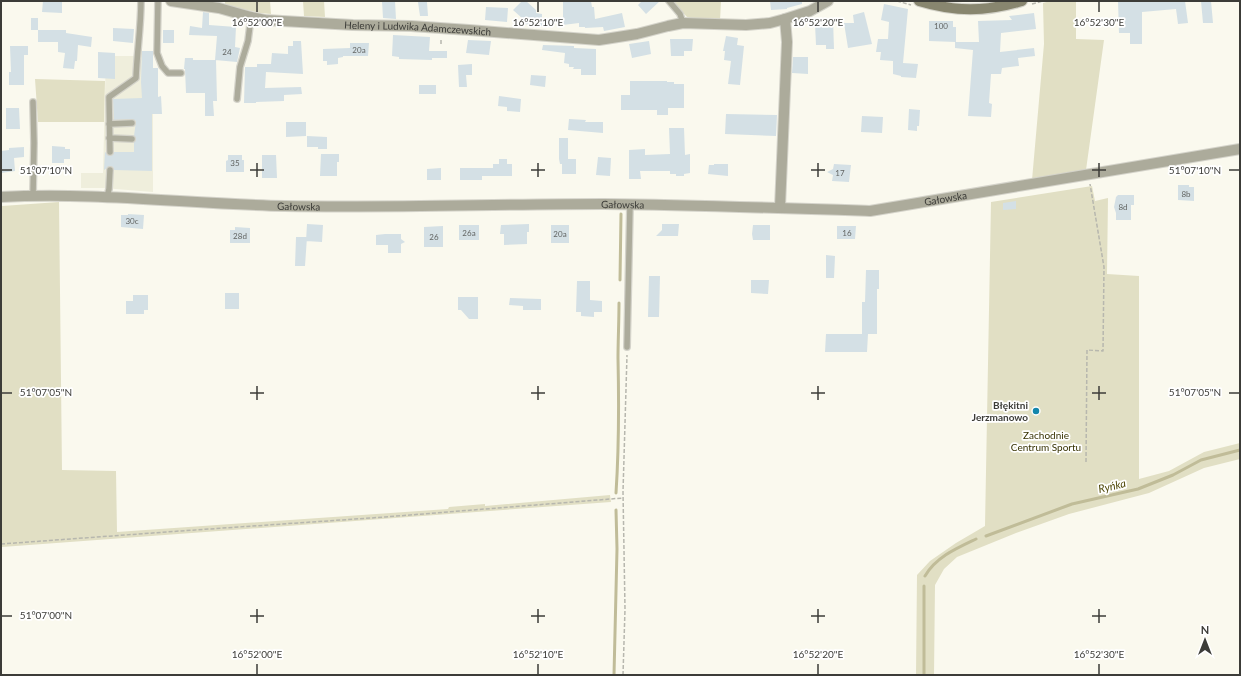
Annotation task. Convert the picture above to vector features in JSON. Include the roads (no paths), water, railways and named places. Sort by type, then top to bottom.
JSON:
[{"type":"street","name":"Heleny i Ludwika Adamczewskich","points":[[171,1],[215,5],[265,20],[469,30],[599,40],[637,34],[683,23],[746,25],[770,23],[785,20],[810,11],[828,1]]},
{"type":"street","points":[[919,1],[942,7],[973,10],[1006,6],[1022,1]]},
{"type":"street","points":[[780,207],[787,42],[785,20]]},
{"type":"street","name":"Gałowska","points":[[1,197],[48,195],[284,206],[630,205],[780,207],[870,211],[1240,149]]},
{"type":"lane","points":[[110,152],[109,97],[136,78],[141,1]]},
{"type":"lane","points":[[158,1],[156,53],[162,66],[168,73],[181,73]]},
{"type":"lane","points":[[669,1],[680,14],[683,23]]},
{"type":"lane","points":[[237,99],[240,67],[248,41],[251,17]]},
{"type":"lane","points":[[32,196],[34,142],[33,102]]},
{"type":"lane","points":[[109,124],[132,123]]},
{"type":"lane","points":[[110,138],[132,139]]},
{"type":"lane","points":[[106,197],[109,189],[110,170]]},
{"type":"lane","points":[[627,347],[630,205]]},
{"type":"waterway","points":[[620,280],[621,214]]},
{"type":"waterway","points":[[616,493],[618,459],[619,303]]},
{"type":"waterway","name":"Ryńka","points":[[986,536],[1072,504],[1138,489],[1173,475],[1201,460],[1240,450]]},
{"type":"waterway","points":[[614,675],[617,549],[616,510]]},
{"type":"waterway","name":"Ryńka","points":[[925,576],[941,558],[976,539]]},
{"type":"waterway","name":"Ryńka","points":[[924,586],[924,675]]},
{"type":"place","name":"Błękitni Jerzmanowo","points":[[1036,411]]},
{"type":"park label","name":"Zachodnie Centrum Sportu","points":[[1046,440]]}]
